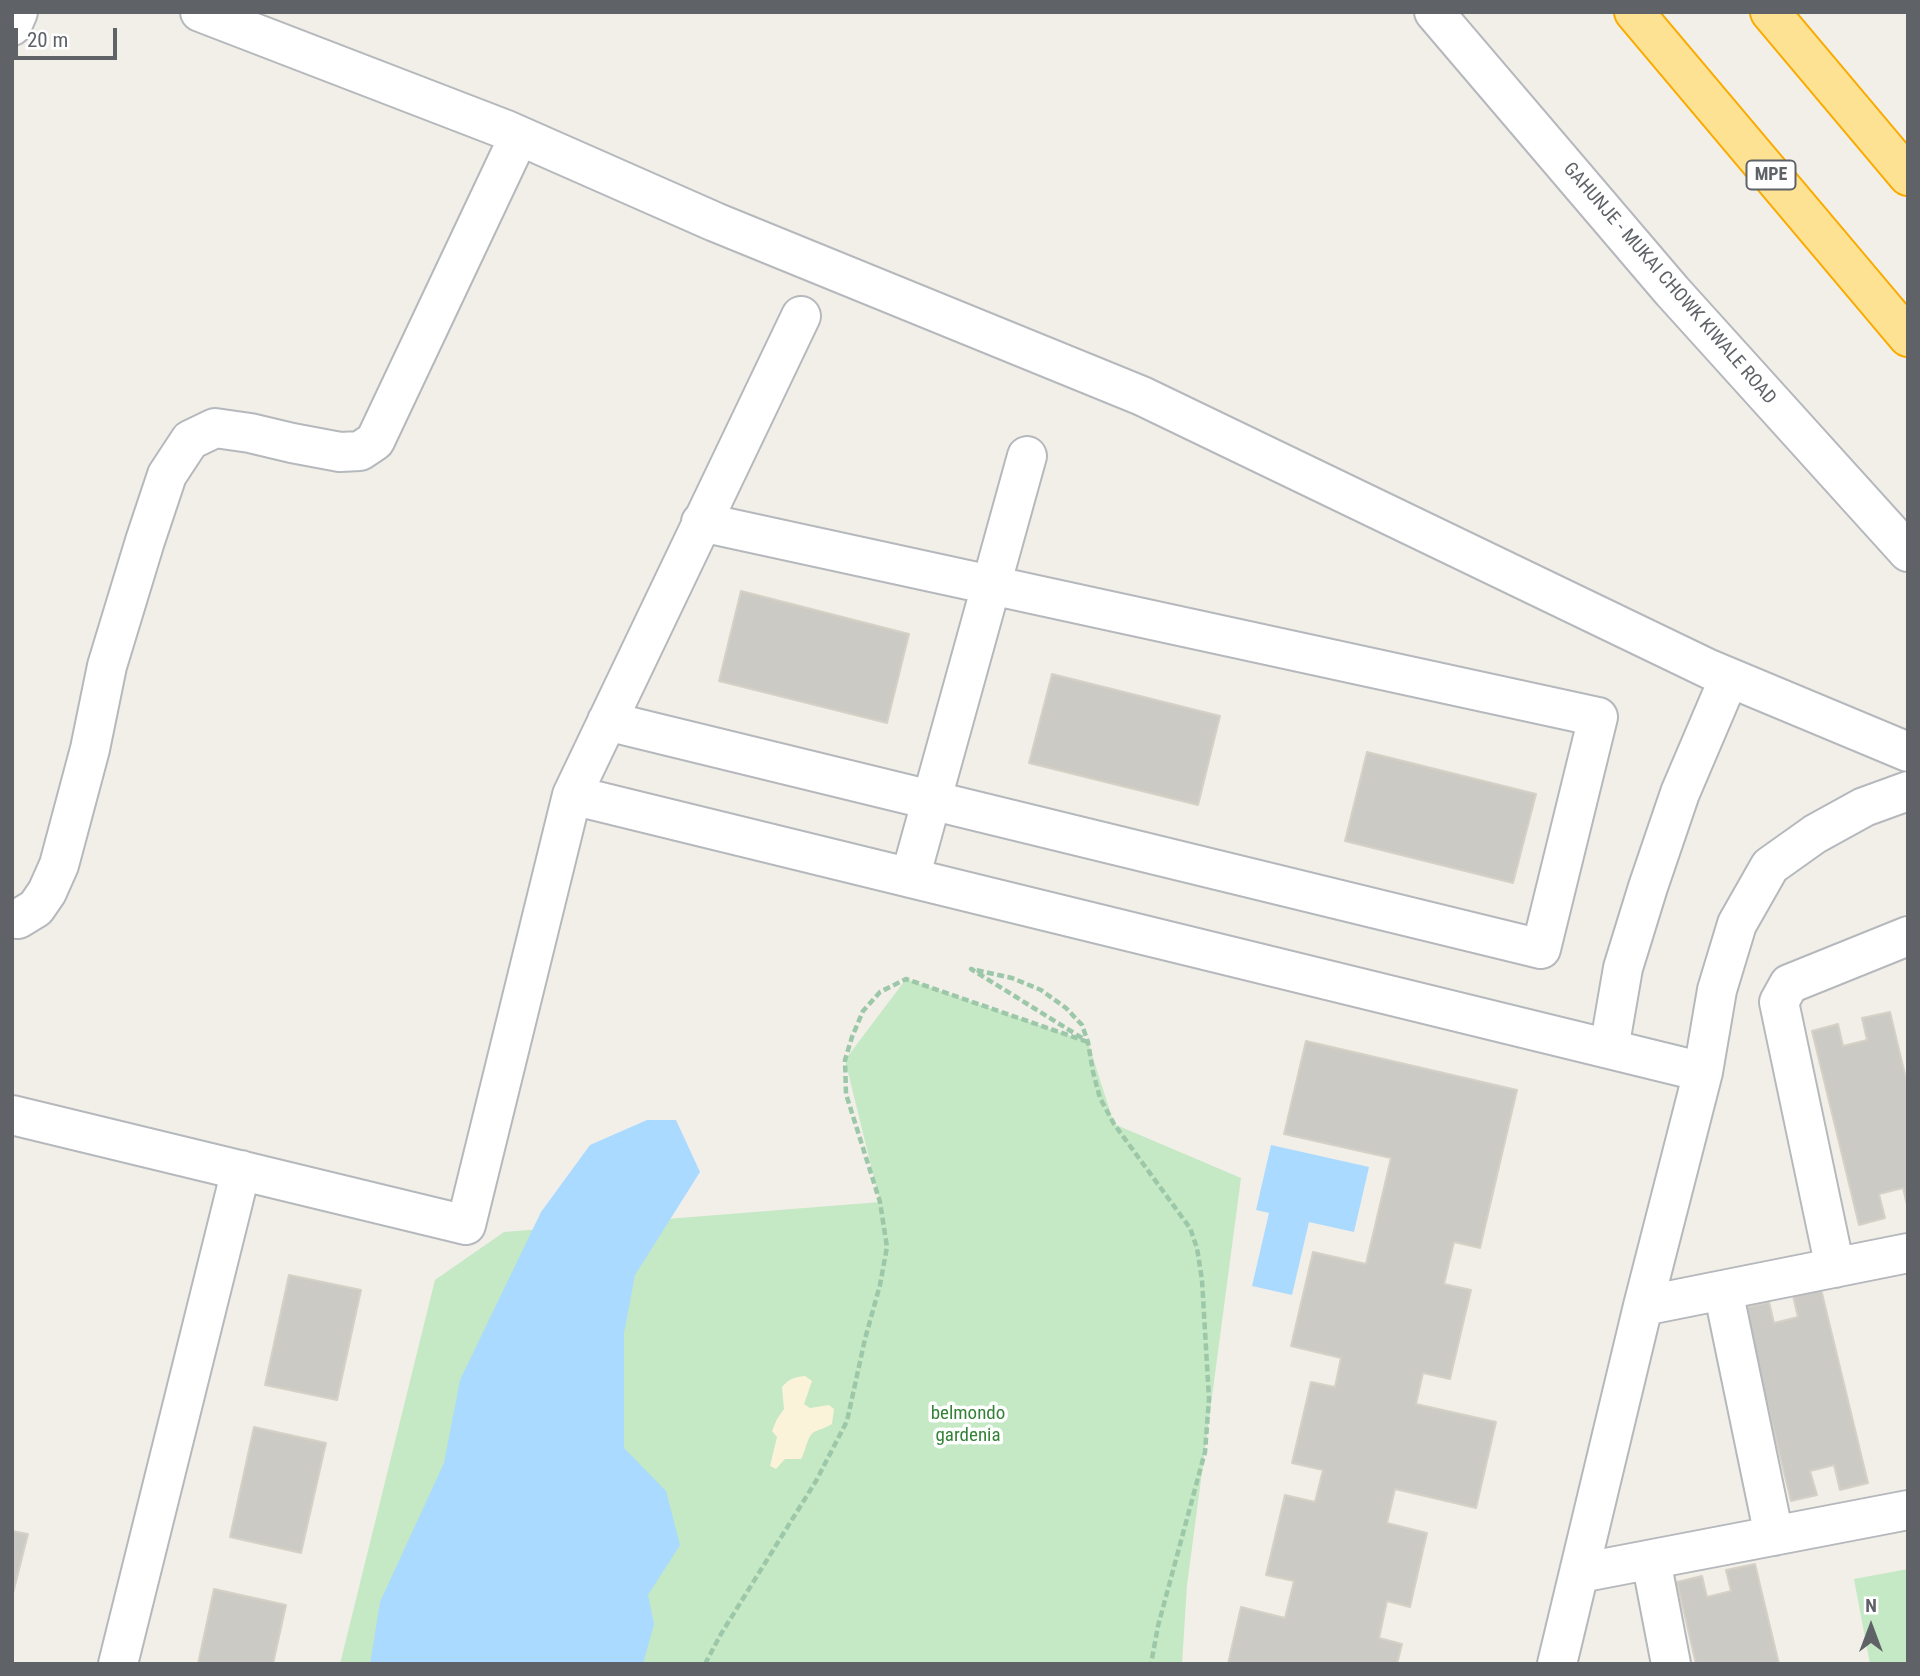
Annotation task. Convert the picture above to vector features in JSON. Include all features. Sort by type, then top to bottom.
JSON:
[{"type":"highway","name":"MPE","points":[[1634,12],[1908,337]]},
{"type":"highway","points":[[1770,12],[1908,176]]},
{"type":"street","points":[[12,26],[18,12]]},
{"type":"street","points":[[200,12],[519,136],[715,222],[1142,396],[1729,678],[1908,752]]},
{"type":"street","name":"GAHUNJE - MUKAI CHOWK KIWALE ROAD","points":[[1434,12],[1672,291],[1908,552]]},
{"type":"street","points":[[18,919],[36,908],[47,892],[59,865],[90,749],[107,666],[167,475],[190,440],[215,428],[340,452],[360,451],[375,441],[519,136]]},
{"type":"street","points":[[12,1115],[466,1225],[572,795],[801,316]]},
{"type":"street","points":[[910,878],[1027,456]]},
{"type":"street","points":[[607,721],[1541,949],[1598,717],[702,522]]},
{"type":"street","points":[[1609,1049],[1623,968],[1647,887],[1680,793],[1729,678]]},
{"type":"street","points":[[1557,1664],[1643,1306],[1703,1072],[1717,990],[1737,924],[1770,866],[1815,834],[1864,807],[1908,791]]},
{"type":"street","points":[[572,795],[1703,1072]]},
{"type":"street","points":[[1835,1268],[1779,1002],[1788,985],[1908,936]]},
{"type":"street","points":[[118,1664],[241,1170]]},
{"type":"street","points":[[1643,1306],[1908,1254]]},
{"type":"street","points":[[1723,1290],[1774,1536]]},
{"type":"street","points":[[1580,1573],[1908,1510]]},
{"type":"street","points":[[1651,1560],[1671,1664]]},
{"type":"path","points":[[1088,1042],[971,969],[1012,978],[1041,990],[1066,1007],[1082,1025],[1088,1042],[1100,1098],[1114,1124],[1190,1228],[1197,1248],[1202,1280],[1209,1399],[1205,1452],[1158,1626],[1151,1664]]},
{"type":"path","points":[[705,1664],[816,1481],[847,1421],[880,1285],[887,1247],[880,1202],[846,1094],[845,1060],[863,1011],[880,992],[906,979],[1088,1042]]},
{"type":"green space","name":"belmondo gardenia","points":[[906,979],[1088,1042],[1114,1124],[1241,1178],[1187,1585],[1182,1664],[340,1664],[435,1280],[504,1232],[880,1202],[845,1060]]},
{"type":"green space","points":[[1908,1569],[1908,1664],[1870,1664],[1854,1579]]},
{"type":"sand","points":[[805,1376],[812,1381],[804,1404],[810,1408],[829,1405],[834,1409],[832,1424],[812,1434],[801,1459],[785,1459],[776,1469],[770,1466],[777,1437],[772,1431],[784,1409],[782,1387],[792,1379]]},
{"type":"water","points":[[647,1120],[676,1120],[700,1172],[635,1275],[624,1333],[624,1448],[666,1491],[680,1545],[648,1595],[654,1624],[643,1664],[370,1664],[380,1602],[444,1463],[460,1380],[541,1212],[590,1145]]},
{"type":"water","points":[[1271,1145],[1369,1167],[1354,1232],[1309,1222],[1292,1295],[1252,1286],[1269,1213],[1256,1210]]},
{"type":"building","points":[[741,591],[909,634],[887,723],[719,681]]},
{"type":"building","points":[[1052,674],[1220,716],[1198,805],[1029,763]]},
{"type":"building","points":[[1367,752],[1536,794],[1513,883],[1345,841]]},
{"type":"building","points":[[1890,1012],[1908,1087],[1908,1209],[1903,1188],[1879,1194],[1885,1218],[1859,1225],[1812,1031],[1838,1024],[1843,1046],[1867,1040],[1862,1018]]},
{"type":"building","points":[[1306,1041],[1517,1090],[1480,1248],[1454,1242],[1444,1284],[1471,1290],[1450,1379],[1423,1373],[1416,1404],[1496,1422],[1476,1508],[1395,1489],[1387,1523],[1427,1533],[1410,1607],[1387,1601],[1379,1638],[1402,1644],[1397,1664],[1228,1664],[1241,1607],[1285,1618],[1294,1581],[1266,1575],[1285,1495],[1315,1502],[1323,1470],[1292,1463],[1311,1382],[1335,1387],[1341,1358],[1291,1346],[1313,1252],[1366,1264],[1391,1158],[1284,1134]]},
{"type":"building","points":[[289,1275],[361,1290],[337,1400],[265,1385]]},
{"type":"building","points":[[1821,1289],[1868,1483],[1840,1490],[1834,1465],[1810,1471],[1817,1495],[1791,1501],[1744,1308],[1769,1302],[1774,1323],[1798,1317],[1793,1296]]},
{"type":"building","points":[[254,1427],[326,1443],[301,1553],[230,1537]]},
{"type":"building","points":[[12,1531],[28,1534],[12,1597]]},
{"type":"building","points":[[1755,1564],[1779,1664],[1696,1664],[1677,1582],[1702,1576],[1707,1597],[1731,1591],[1726,1570]]},
{"type":"building","points":[[214,1589],[286,1605],[273,1664],[198,1664]]}]
